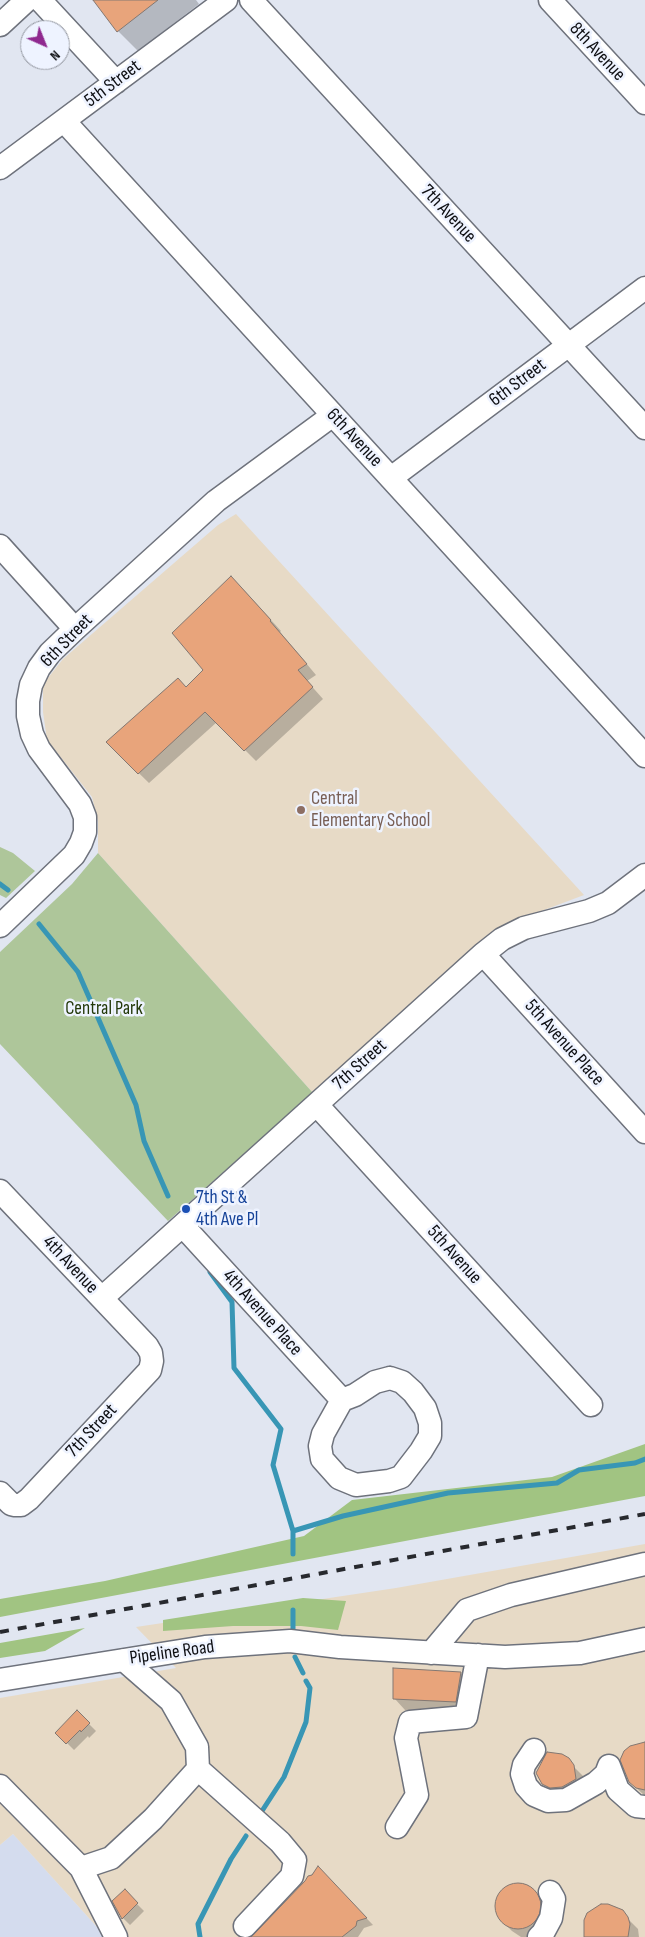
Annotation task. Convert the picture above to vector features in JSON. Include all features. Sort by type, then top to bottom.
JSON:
[{"type":"street","points":[[0,26],[27,0]]},
{"type":"street","points":[[40,0],[116,82]]},
{"type":"street","name":"5th Street","points":[[0,168],[226,0]]},
{"type":"street","name":"7th Avenue","points":[[251,0],[645,428]]},
{"type":"street","name":"8th Avenue","points":[[550,0],[645,103]]},
{"type":"street","name":"6th Avenue","points":[[64,121],[645,756]]},
{"type":"street","name":"6th Street","points":[[391,478],[645,288]]},
{"type":"street","name":"6th Street","points":[[0,926],[74,855],[85,832],[84,817],[80,804],[39,748],[32,734],[28,716],[28,700],[31,685],[39,668],[75,629],[216,501],[333,415]]},
{"type":"street","points":[[0,546],[75,629]]},
{"type":"street","name":"7th Street","points":[[102,1298],[483,954],[502,940],[524,928],[589,911],[608,902],[645,875]]},
{"type":"street","name":"5th Avenue Place","points":[[483,954],[645,1132]]},
{"type":"street","name":"5th Avenue","points":[[317,1104],[591,1404]]},
{"type":"street","name":"4th Avenue","points":[[0,1191],[140,1338]]},
{"type":"street","name":"4th Avenue Place","points":[[182,1226],[342,1400]]},
{"type":"street","name":"7th Street","points":[[3,1496],[15,1505],[20,1505],[29,1498],[150,1370],[151,1353],[140,1338]]},
{"type":"street","points":[[390,1378],[402,1382],[413,1392],[425,1408],[430,1423],[430,1436],[402,1477],[389,1481],[356,1485],[339,1478],[322,1459],[320,1446],[323,1434],[342,1400],[355,1395],[376,1382],[390,1378]]},
{"type":"street","points":[[431,1652],[467,1610],[510,1595],[645,1564]]},
{"type":"street","name":"Pipeline Road","points":[[0,1680],[205,1647],[290,1641],[344,1647],[505,1657],[580,1653],[645,1639]]},
{"type":"street","points":[[397,1827],[418,1795],[406,1738],[410,1722],[466,1716],[478,1655]]},
{"type":"street","points":[[81,1868],[111,1858],[153,1818],[198,1769],[197,1747],[171,1702],[124,1660]]},
{"type":"street","points":[[534,1750],[524,1765],[522,1774],[526,1786],[534,1795],[548,1801],[566,1800],[596,1783],[606,1774],[609,1766],[618,1790],[636,1806],[645,1807]]},
{"type":"street","points":[[198,1769],[280,1842],[295,1860],[292,1876],[245,1926]]},
{"type":"street","points":[[0,1786],[81,1868],[116,1937]]},
{"type":"street","points":[[539,1937],[551,1918],[554,1899],[550,1892]]},
{"type":"shaded area","name":"Central Elementary School","points":[[236,514],[584,895],[539,912],[497,932],[313,1093],[98,853],[98,822],[92,797],[47,740],[43,712],[43,684],[63,659],[218,525]]},
{"type":"shaded area","points":[[645,1544],[645,1937],[106,1937],[13,1834],[0,1845],[0,1698],[176,1668],[136,1627],[396,1588]]},
{"type":"shaded area","points":[[13,1834],[106,1937],[0,1937],[0,1845]]},
{"type":"green space","points":[[0,847],[13,853],[35,871],[6,898],[0,895]]},
{"type":"green space","name":"Central Park","points":[[98,853],[313,1093],[168,1221],[0,1044],[0,952],[72,884]]},
{"type":"green space","points":[[645,1444],[645,1496],[0,1617],[0,1599],[105,1581],[304,1536],[352,1500],[552,1477]]},
{"type":"green space","points":[[303,1598],[346,1601],[338,1630],[301,1626],[233,1626],[163,1631],[163,1620]]},
{"type":"green space","points":[[85,1628],[45,1651],[0,1658],[0,1643]]},
{"type":"building","points":[[93,0],[158,0],[117,32]]},
{"type":"building","points":[[231,576],[271,620],[307,664],[298,670],[313,687],[244,751],[205,712],[138,774],[106,742],[178,678],[186,687],[203,670],[172,633]]},
{"type":"building","points":[[393,1668],[461,1672],[456,1702],[393,1699]]},
{"type":"building","points":[[77,1710],[90,1723],[66,1744],[55,1733]]},
{"type":"building","points":[[645,1742],[645,1790],[636,1788],[629,1782],[620,1760],[624,1751],[630,1746]]},
{"type":"building","points":[[547,1752],[562,1754],[569,1758],[574,1765],[576,1779],[562,1787],[550,1788],[542,1784],[536,1773]]},
{"type":"building","points":[[318,1866],[367,1918],[357,1921],[356,1926],[342,1937],[251,1937],[308,1876],[312,1875]]},
{"type":"building","points":[[513,1883],[523,1883],[537,1893],[541,1906],[537,1919],[531,1925],[523,1929],[513,1929],[499,1919],[495,1911],[495,1901],[505,1887]]},
{"type":"building","points":[[125,1889],[138,1903],[122,1919],[112,1901]]},
{"type":"building","points":[[601,1904],[608,1904],[623,1910],[630,1924],[628,1937],[584,1937],[584,1920],[587,1913]]},
{"type":"waterway","points":[[0,884],[8,890]]},
{"type":"waterway","points":[[39,924],[78,972],[136,1105],[144,1141],[168,1196]]},
{"type":"waterway","points":[[210,1272],[232,1302],[234,1368],[281,1429],[273,1465],[293,1531],[293,1554]]},
{"type":"waterway","points":[[293,1531],[343,1516],[448,1493],[557,1483],[579,1470],[635,1463],[645,1459]]},
{"type":"waterway","points":[[293,1610],[293,1631]]},
{"type":"waterway","points":[[295,1657],[303,1673]]},
{"type":"waterway","points":[[262,1811],[284,1777],[306,1722],[310,1688],[306,1681]]},
{"type":"waterway","points":[[200,1937],[198,1924],[231,1859],[246,1836]]},
{"type":"railway","points":[[0,1632],[645,1514]]},
{"type":"place","name":"Central Elementary School","points":[[301,810]]},
{"type":"place","name":"7th St & 4th Ave Pl","points":[[186,1209]]}]
